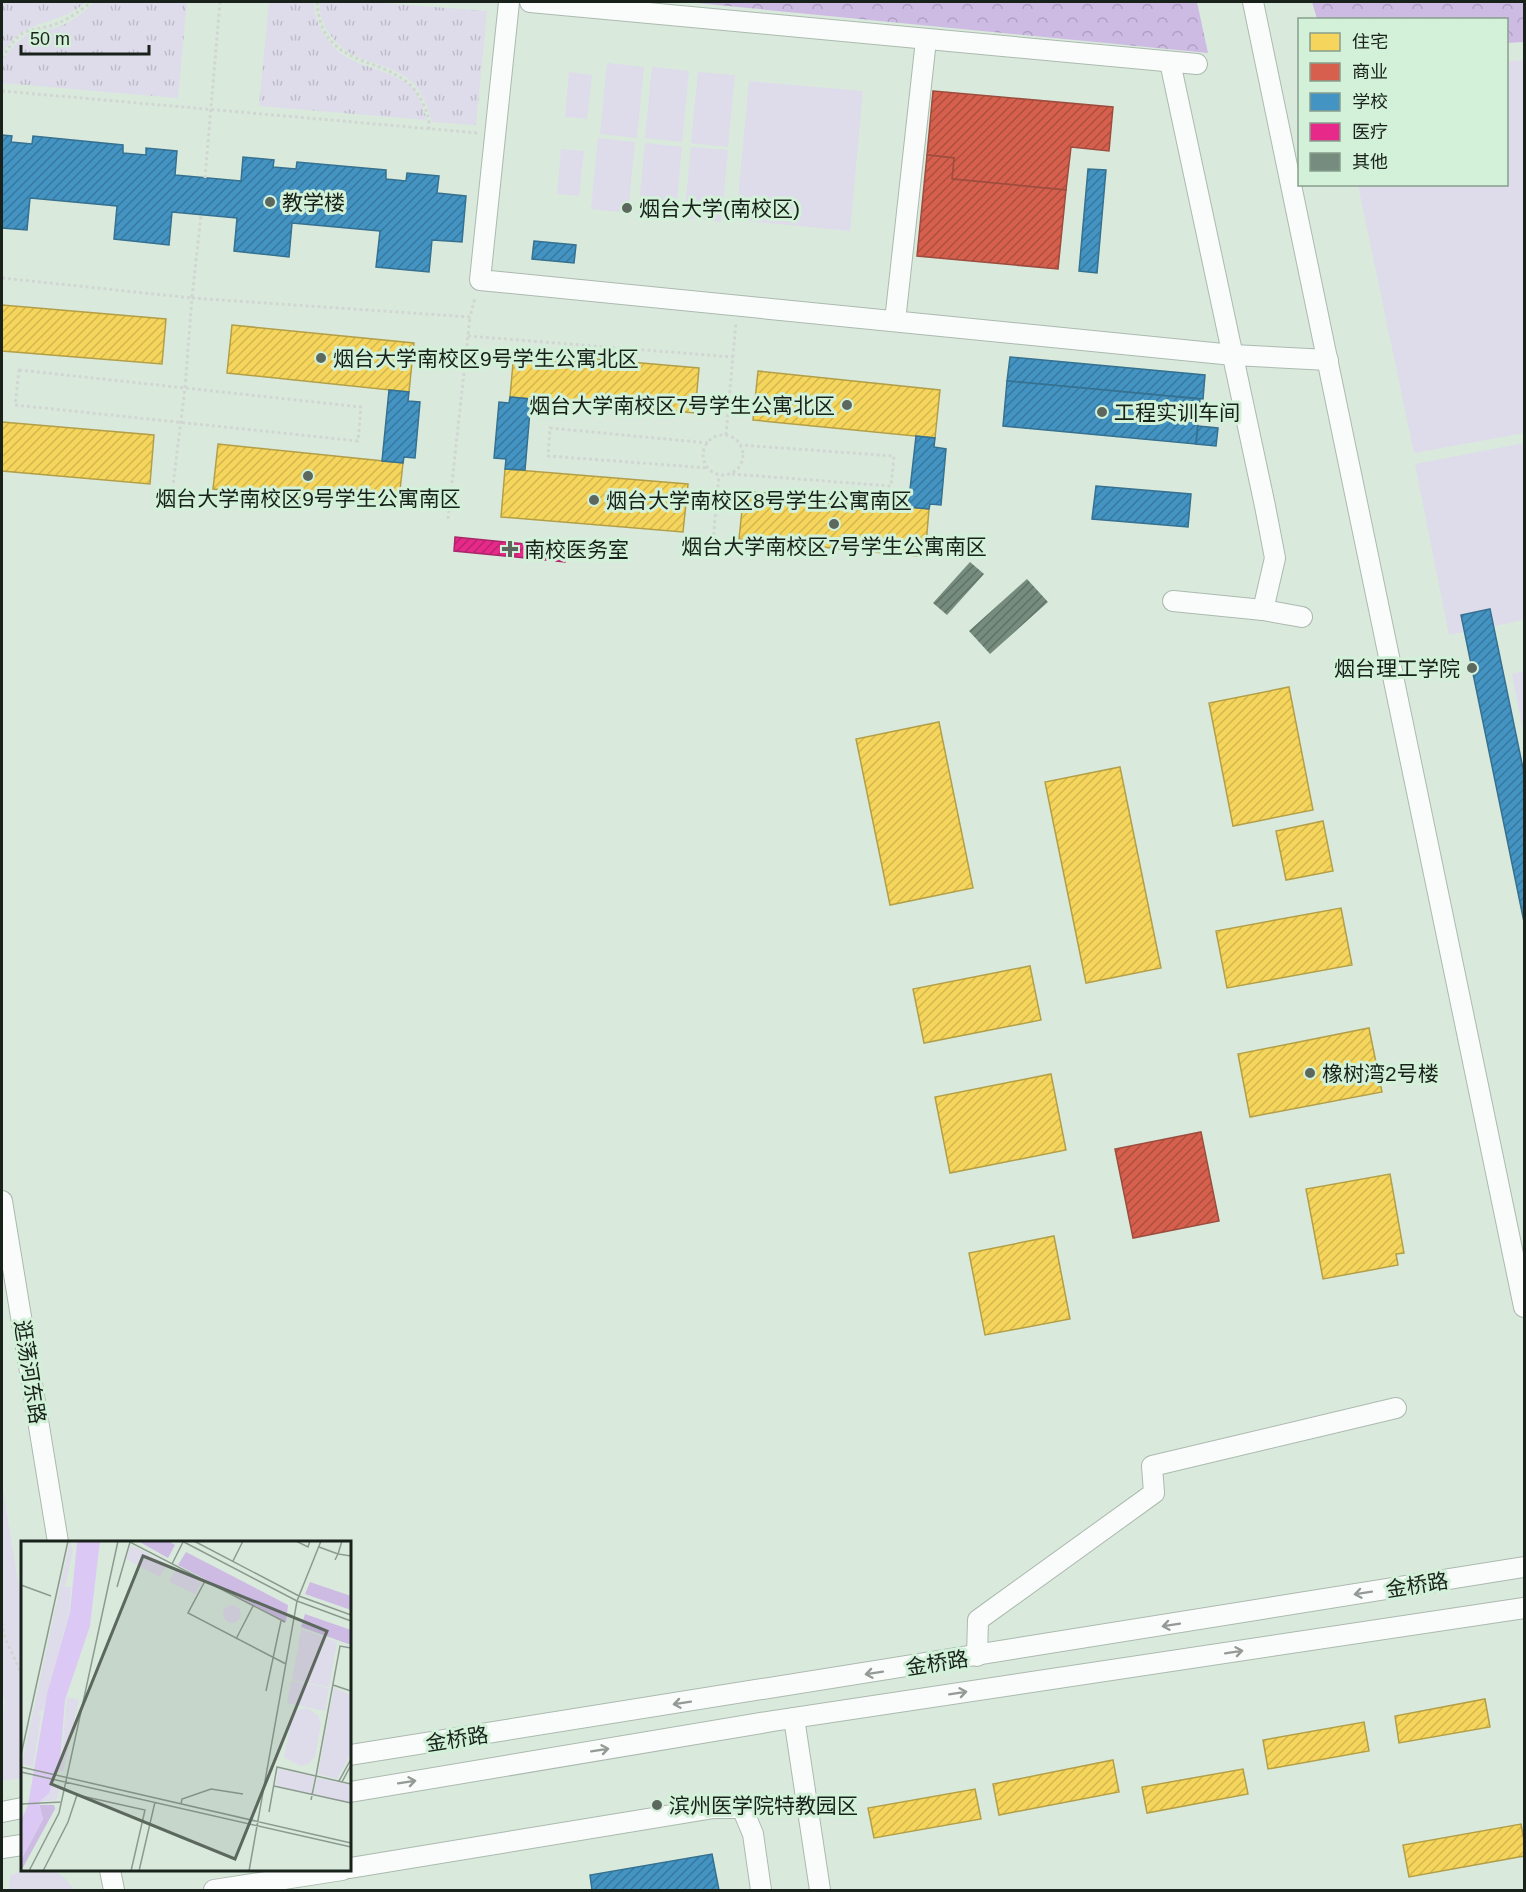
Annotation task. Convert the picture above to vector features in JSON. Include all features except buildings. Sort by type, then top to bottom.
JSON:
[{"type":"street","points":[[509,2],[480,279],[1233,355],[1328,360]]},
{"type":"street","points":[[530,2],[1197,64]]},
{"type":"street","points":[[1253,2],[1524,1308]]},
{"type":"street","points":[[895,321],[926,40]]},
{"type":"street","points":[[1170,62],[1275,558],[1263,610]]},
{"type":"street","points":[[1173,601],[1263,610],[1302,617]]},
{"type":"street","name":"逛荡河东路","points":[[2,1201],[58,1541]]},
{"type":"street","points":[[977,1656],[978,1620],[1154,1493],[1152,1466],[1396,1408]]},
{"type":"street","name":"金桥路","points":[[351,1755],[1524,1567]]},
{"type":"street","name":"金桥路","points":[[351,1792],[794,1718],[1524,1608]]},
{"type":"street","points":[[794,1718],[820,1890]]},
{"type":"street","points":[[2,1812],[21,1808]]},
{"type":"street","points":[[351,1868],[714,1808],[742,1808],[753,1834],[761,1890]]},
{"type":"street","points":[[2,1848],[21,1845]]},
{"type":"street","points":[[110,1871],[114,1890]]},
{"type":"street","points":[[214,1890],[330,1871]]},
{"type":"path","points":[[2,58],[12,43],[23,34],[65,20],[91,2]]},
{"type":"path","points":[[205,178],[220,2]]},
{"type":"path","points":[[317,2],[321,24],[339,49],[362,62],[398,74],[415,89],[430,122],[429,129]]},
{"type":"path","points":[[2,91],[495,134]]},
{"type":"path","points":[[171,501],[185,388],[201,214]]},
{"type":"path","points":[[2,278],[192,298],[470,317]]},
{"type":"path","points":[[448,519],[470,317],[480,279]]},
{"type":"path","points":[[726,435],[738,305]]},
{"type":"path","points":[[468,336],[733,357]]},
{"type":"path","points":[[19,370],[185,388],[361,407],[358,441],[15,405],[19,370]]},
{"type":"path","points":[[708,443],[550,428],[548,456],[708,468],[719,475],[732,474],[891,486],[894,456],[740,445]]},
{"type":"path","points":[[708,468],[704,459],[704,451],[708,443],[718,436],[726,435],[733,437],[740,445],[744,456],[738,470],[732,474]]},
{"type":"path","points":[[712,553],[719,475]]},
{"type":"path","points":[[2,1623],[5,1638],[21,1672]]},
{"type":"green space","points":[[2,2],[86,2],[63,16],[21,34],[2,54]]},
{"type":"green space","points":[[94,2],[187,2],[178,98],[2,83],[2,63],[19,41],[31,33],[66,23],[82,14]]},
{"type":"green space","points":[[269,2],[314,2],[318,24],[332,46],[348,58],[385,72],[410,86],[422,105],[427,120],[259,106]]},
{"type":"green space","points":[[319,2],[368,2],[487,11],[476,125],[432,122],[422,94],[411,81],[392,69],[348,52],[335,41],[325,27]]},
{"type":"green space","points":[[686,2],[1197,2],[1208,53]]},
{"type":"green space","points":[[1312,2],[1524,2],[1524,42],[1508,43],[1508,18],[1317,18]]},
{"type":"green space","points":[[1524,60],[1524,433],[1414,453],[1358,186],[1508,186],[1508,61]]},
{"type":"green space","points":[[607,63],[644,67],[637,138],[600,134]]},
{"type":"green space","points":[[652,67],[689,71],[682,142],[645,138]]},
{"type":"green space","points":[[569,72],[592,75],[587,119],[565,117]]},
{"type":"green space","points":[[698,72],[735,75],[728,147],[691,143]]},
{"type":"green space","points":[[749,81],[863,91],[850,231],[736,220]]},
{"type":"green space","points":[[598,138],[635,142],[628,213],[591,209]]},
{"type":"green space","points":[[645,143],[682,147],[675,218],[638,215]]},
{"type":"green space","points":[[691,147],[728,150],[721,222],[684,218]]},
{"type":"green space","points":[[561,149],[584,151],[579,196],[557,194]]},
{"type":"green space","points":[[1524,443],[1524,620],[1449,635],[1415,464]]},
{"type":"green space","points":[[1524,671],[1524,736],[1512,674]]},
{"type":"green space","points":[[2,1483],[21,1600],[21,1778],[2,1781],[5,1701],[2,1689]]},
{"type":"green space","points":[[26,1871],[56,1872],[65,1878],[74,1890],[9,1890],[10,1875]]},
{"type":"place","name":"教学楼","points":[[270,202]]},
{"type":"place","name":"烟台大学(南校区)","points":[[627,208]]},
{"type":"place","name":"烟台大学南校区9号学生公寓北区","points":[[321,358]]},
{"type":"place","name":"烟台大学南校区7号学生公寓北区","points":[[847,405]]},
{"type":"place","name":"工程实训车间","points":[[1102,412]]},
{"type":"place","name":"烟台大学南校区9号学生公寓南区","points":[[308,476]]},
{"type":"place","name":"烟台大学南校区8号学生公寓南区","points":[[594,500]]},
{"type":"place","name":"烟台大学南校区7号学生公寓南区","points":[[834,524]]},
{"type":"place","name":"南校医务室","points":[[510,549]]},
{"type":"place","name":"烟台理工学院","points":[[1472,668]]},
{"type":"place","name":"橡树湾2号楼","points":[[1310,1073]]},
{"type":"place","name":"滨州医学院特教园区","points":[[657,1805]]}]
